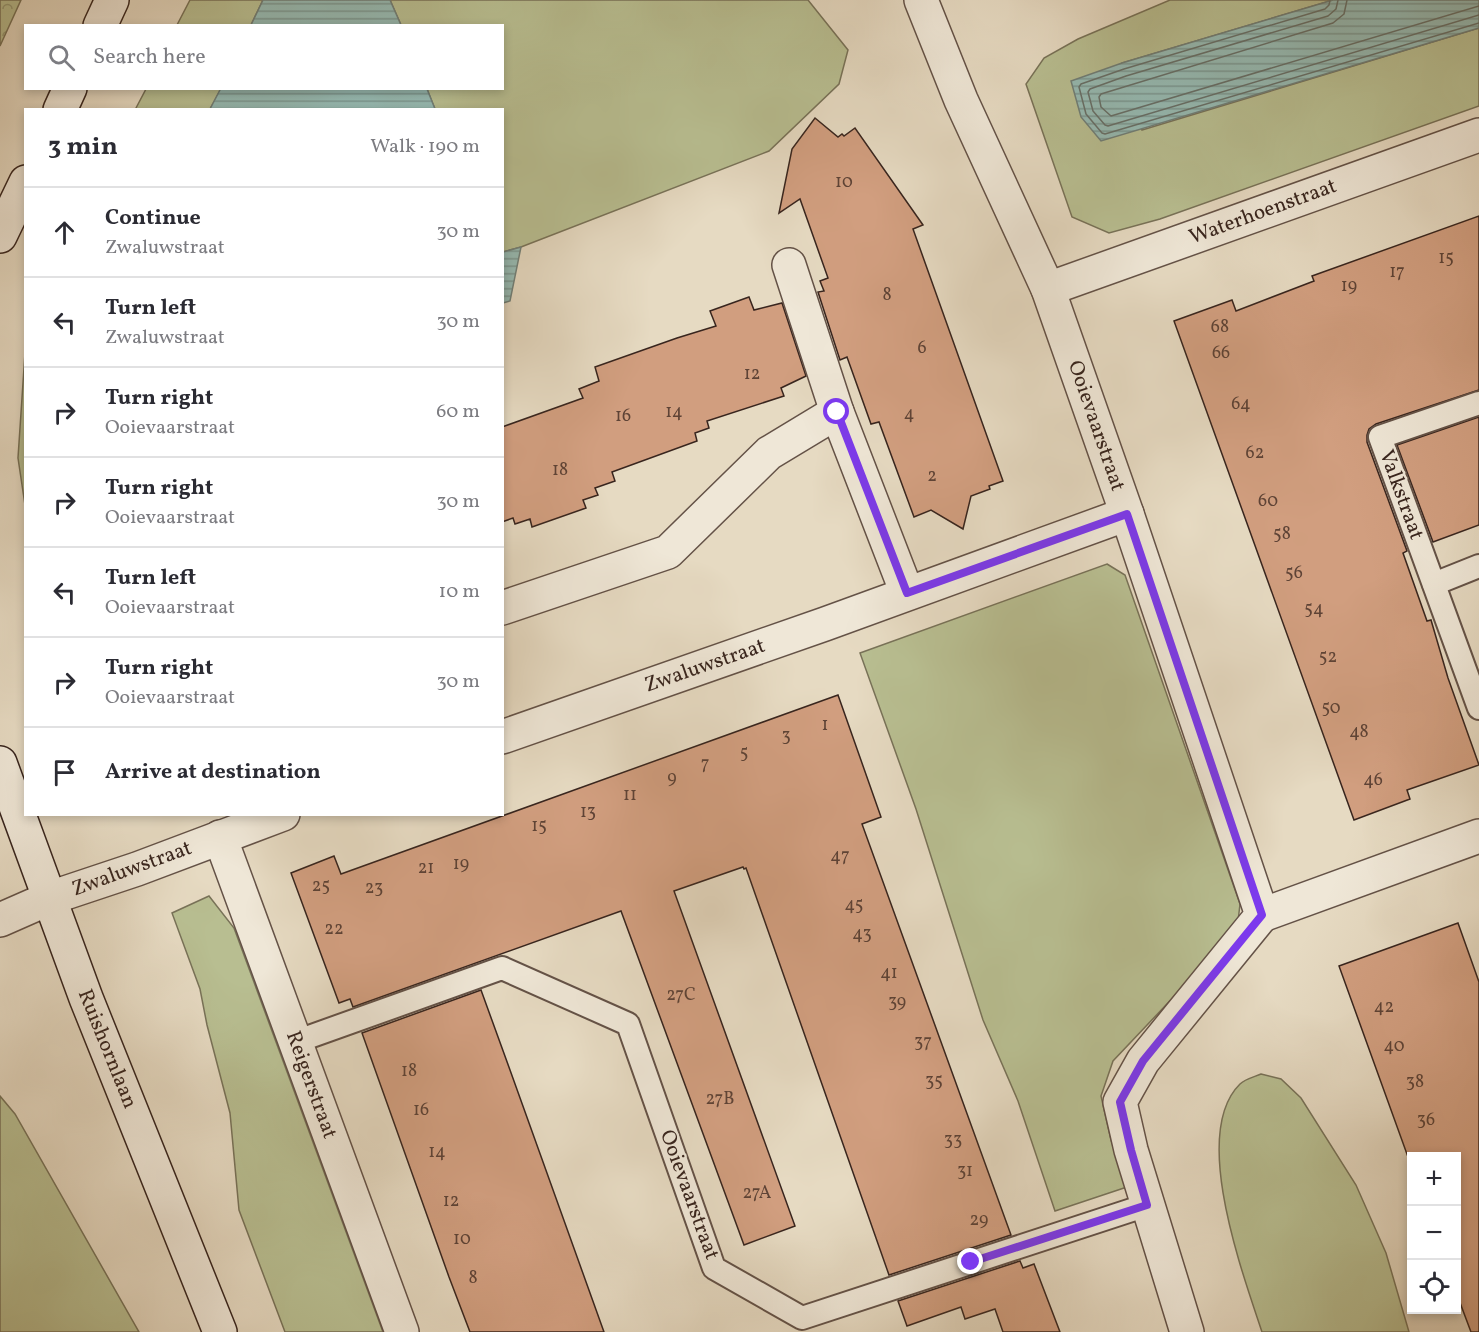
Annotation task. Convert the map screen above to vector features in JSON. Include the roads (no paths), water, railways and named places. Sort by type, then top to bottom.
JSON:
[{"type":"street","points":[[101,24],[112,0]]},
{"type":"street","name":"Ooievaarstraat","points":[[921,0],[961,100],[1048,290],[1127,514],[1262,915]]},
{"type":"street","points":[[61,108],[69,90]]},
{"type":"street","name":"Waterhoenstraat","points":[[1048,290],[1479,135]]},
{"type":"street","points":[[0,236],[24,186]]},
{"type":"street","points":[[789,265],[837,412],[907,593]]},
{"type":"street","points":[[504,607],[668,552],[769,453],[837,412]]},
{"type":"street","name":"Zwaluwstraat","points":[[504,736],[825,624],[1127,514]]},
{"type":"street","name":"Ruishornlaan","points":[[0,764],[86,998],[220,1332]]},
{"type":"street","name":"Zwaluwstraat","points":[[0,920],[50,898],[137,869],[277,816]]},
{"type":"street","points":[[1187,1332],[1147,1205],[1120,1102],[1143,1061],[1262,915],[1479,836]]},
{"type":"street","name":"Reigerstraat","points":[[220,837],[402,1332]]},
{"type":"lane","name":"Valkstraat","points":[[1479,403],[1380,437],[1479,708]]},
{"type":"lane","points":[[1434,584],[1479,566]]},
{"type":"lane","name":"Ooievaarstraat","points":[[295,1042],[501,968],[628,1024],[714,1269],[802,1318],[1147,1205]]},
{"type":"water","points":[[263,0],[390,0],[401,24],[251,24]]},
{"type":"water","points":[[1333,0],[1479,0],[1479,28],[1101,141],[1081,117],[1071,81],[1122,63]]},
{"type":"water","points":[[220,90],[427,90],[435,108],[211,108]]},
{"type":"water","points":[[521,247],[510,301],[504,303],[504,252]]}]
